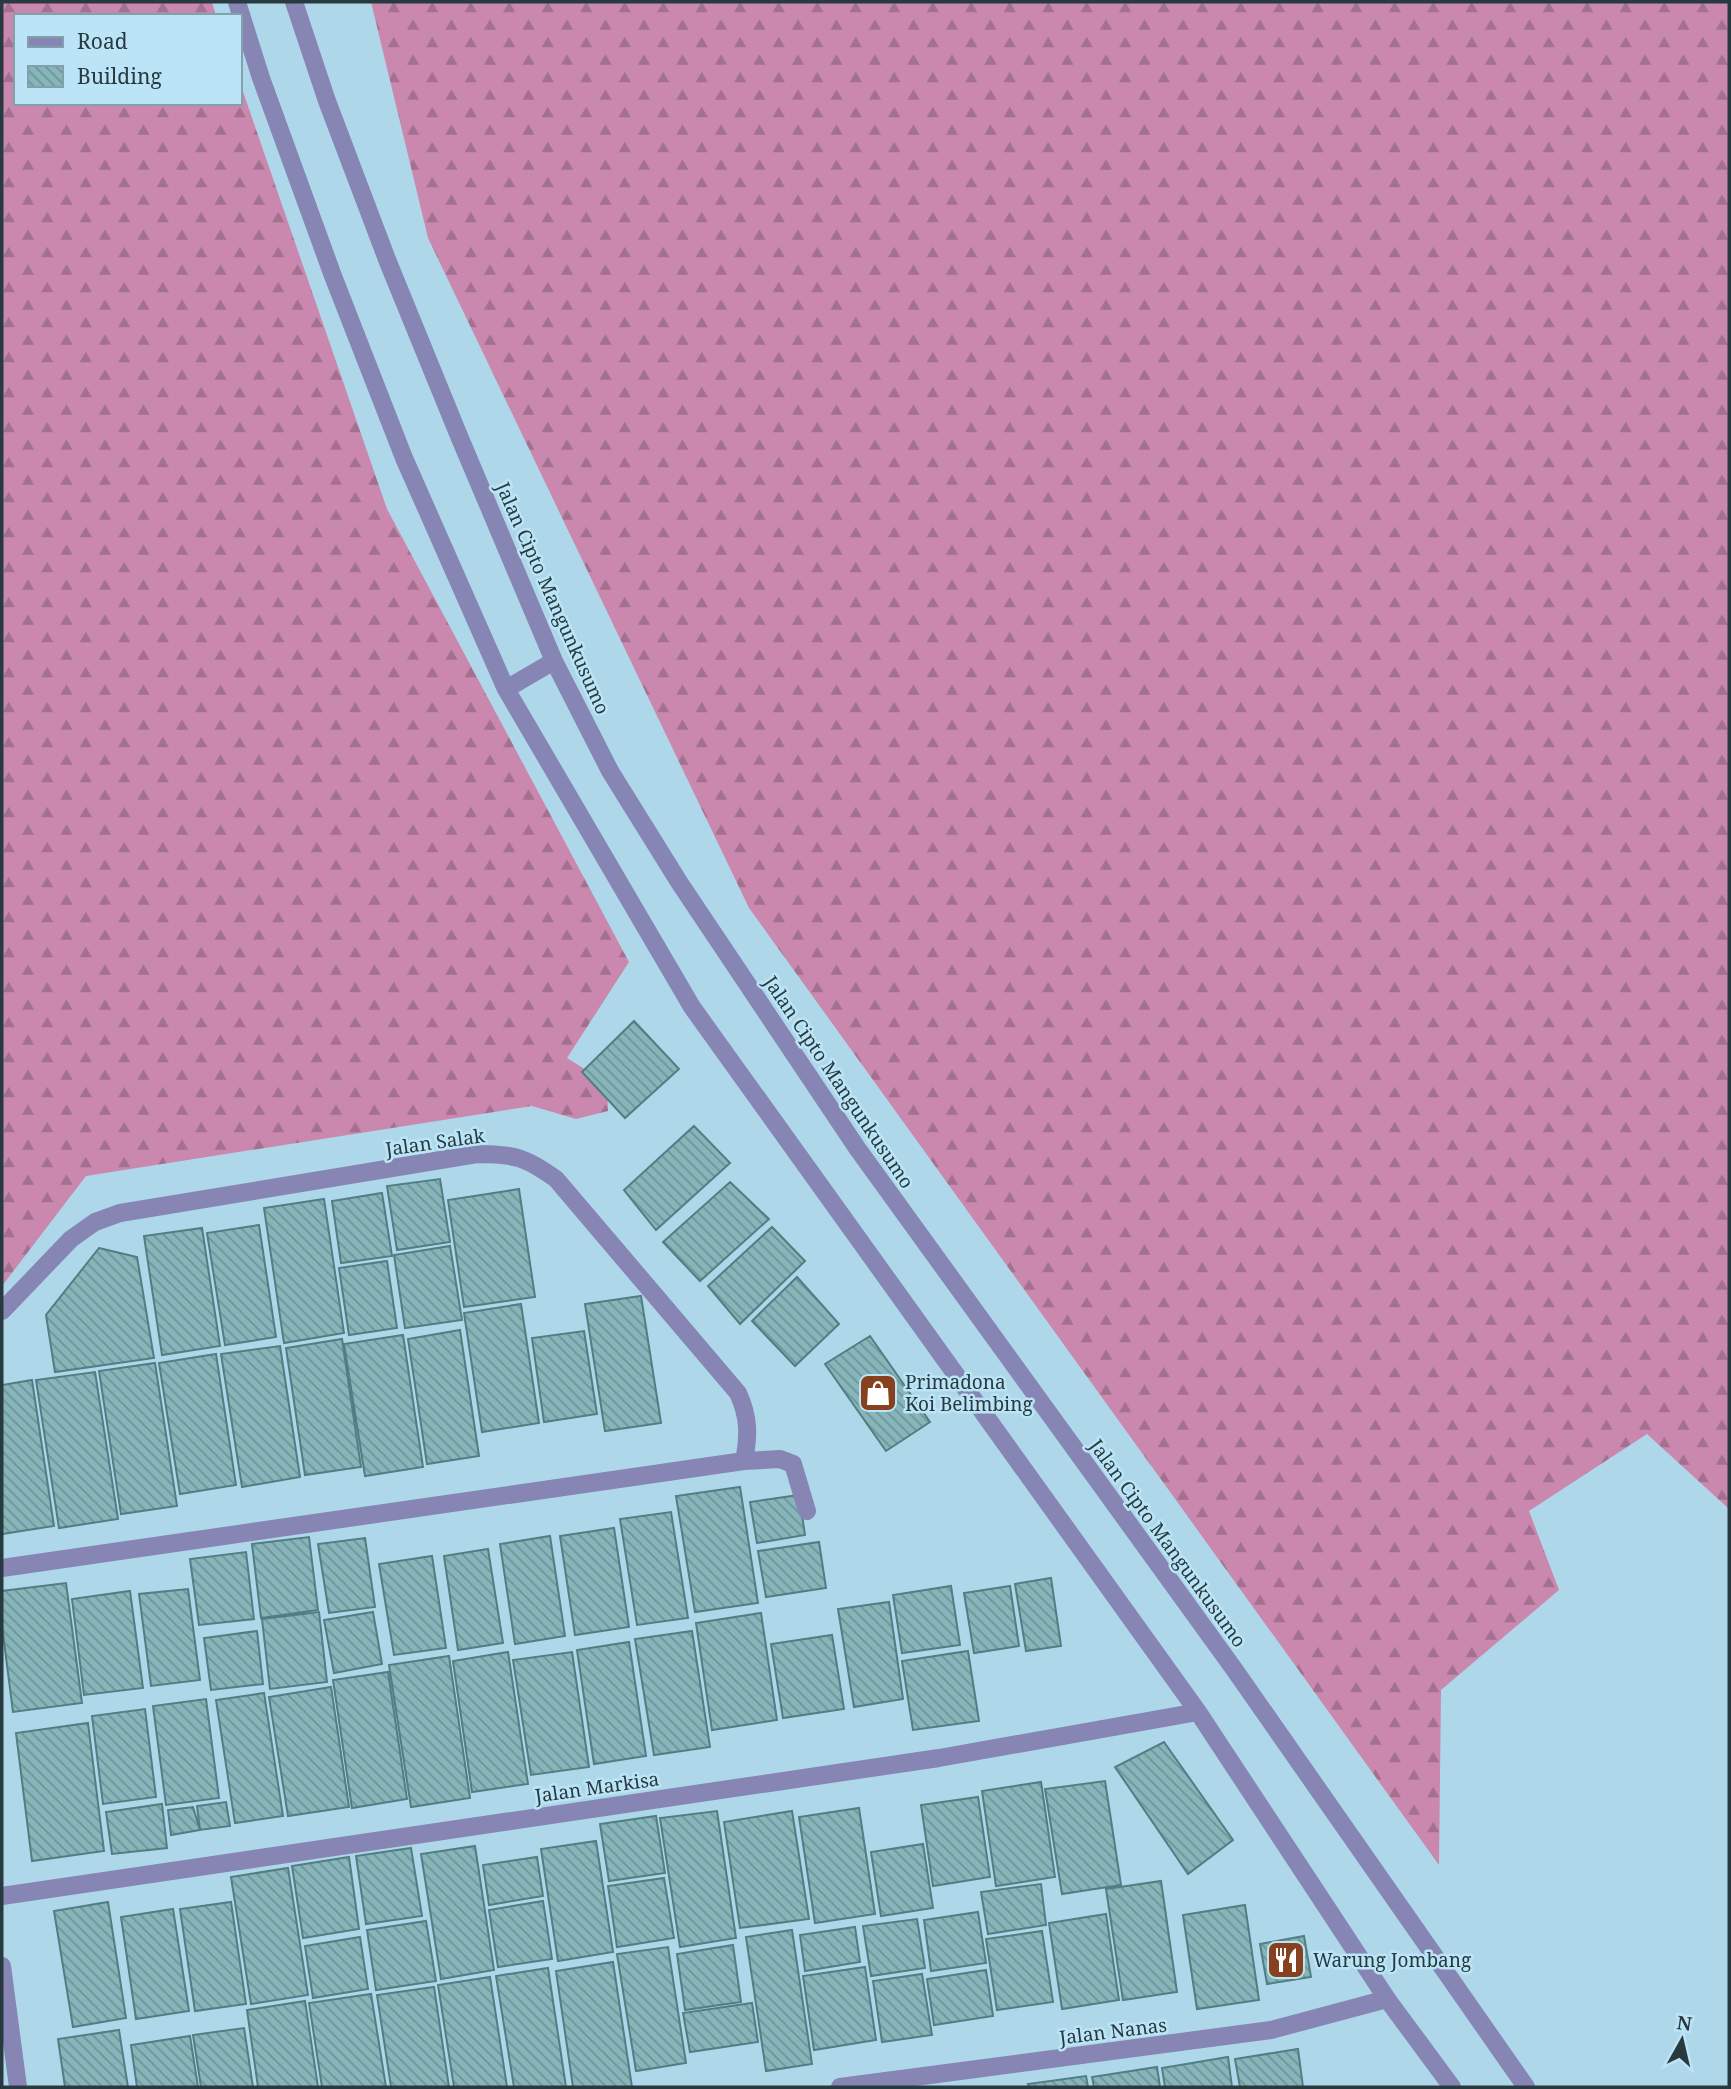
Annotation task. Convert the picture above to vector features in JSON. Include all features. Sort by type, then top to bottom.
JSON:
[{"type":"street","name":"Jalan Cipto Mangunkusumo","points":[[294,2],[327,101],[388,262],[554,661],[610,772],[679,883],[857,1148],[1234,1669],[1526,2087]]},
{"type":"street","points":[[242,18],[261,78],[338,289],[404,458],[506,689],[692,1007],[1198,1712],[1387,1999],[1452,2087]]},
{"type":"street","points":[[506,689],[554,661]]},
{"type":"street","name":"Jalan Salak","points":[[2,1311],[71,1239],[95,1223],[120,1213],[477,1154],[510,1154],[533,1163],[556,1179],[738,1393],[747,1412],[749,1435],[744,1461]]},
{"type":"street","points":[[2,1568],[744,1461],[780,1459],[793,1464],[807,1511]]},
{"type":"street","name":"Jalan Markisa","points":[[2,1896],[940,1758],[1198,1712]]},
{"type":"street","points":[[2,1966],[18,2087]]},
{"type":"street","name":"Jalan Nanas","points":[[840,2087],[1270,2030],[1387,1999]]},
{"type":"green space","points":[[2,2],[212,2],[215,14],[14,14],[14,105],[242,105],[242,89],[387,509],[629,962],[567,1058],[607,1083],[608,1111],[576,1119],[532,1106],[86,1176],[2,1286]]},
{"type":"green space","points":[[371,2],[1729,2],[1729,1509],[1647,1434],[1529,1511],[1559,1590],[1441,1690],[1439,1865],[749,908],[428,238]]},
{"type":"building","points":[[634,1021],[679,1069],[625,1118],[582,1072]]},
{"type":"building","points":[[694,1126],[730,1163],[656,1230],[624,1190]]},
{"type":"building","points":[[440,1179],[450,1242],[397,1250],[387,1186]]},
{"type":"building","points":[[440,1179],[450,1242],[397,1250],[387,1186]]},
{"type":"building","points":[[730,1182],[769,1219],[700,1281],[663,1242]]},
{"type":"building","points":[[519,1189],[535,1297],[464,1307],[448,1200]]},
{"type":"building","points":[[519,1189],[535,1297],[464,1307],[448,1200]]},
{"type":"building","points":[[382,1193],[392,1256],[341,1263],[332,1201]]},
{"type":"building","points":[[382,1193],[392,1256],[341,1263],[332,1201]]},
{"type":"building","points":[[324,1199],[344,1333],[284,1343],[264,1208]]},
{"type":"building","points":[[324,1199],[344,1333],[284,1343],[264,1208]]},
{"type":"building","points":[[259,1225],[276,1337],[225,1345],[207,1233]]},
{"type":"building","points":[[259,1225],[276,1337],[225,1345],[207,1233]]},
{"type":"building","points":[[772,1227],[805,1261],[740,1324],[708,1286]]},
{"type":"building","points":[[202,1228],[220,1346],[162,1355],[144,1236]]},
{"type":"building","points":[[202,1228],[220,1346],[162,1355],[144,1236]]},
{"type":"building","points":[[450,1246],[462,1320],[405,1328],[394,1255]]},
{"type":"building","points":[[99,1248],[137,1257],[154,1358],[55,1372],[46,1315]]},
{"type":"building","points":[[99,1248],[137,1257],[154,1358],[55,1372],[46,1315]]},
{"type":"building","points":[[387,1261],[397,1328],[349,1335],[339,1268]]},
{"type":"building","points":[[387,1261],[397,1328],[349,1335],[339,1268]]},
{"type":"building","points":[[797,1277],[839,1324],[795,1366],[752,1321]]},
{"type":"building","points":[[641,1296],[661,1423],[605,1431],[585,1304]]},
{"type":"building","points":[[641,1296],[661,1423],[605,1431],[585,1304]]},
{"type":"building","points":[[521,1304],[539,1423],[482,1432],[464,1313]]},
{"type":"building","points":[[521,1304],[539,1423],[482,1432],[464,1313]]},
{"type":"building","points":[[460,1330],[479,1456],[427,1464],[408,1339]]},
{"type":"building","points":[[460,1330],[479,1456],[427,1464],[408,1339]]},
{"type":"building","points":[[584,1331],[597,1414],[544,1422],[532,1338]]},
{"type":"building","points":[[584,1331],[597,1414],[544,1422],[532,1338]]},
{"type":"building","points":[[403,1335],[423,1467],[365,1476],[344,1344]]},
{"type":"building","points":[[403,1335],[423,1467],[365,1476],[344,1344]]},
{"type":"building","name":"Primadona Koi Belimbing","points":[[870,1336],[930,1422],[886,1451],[825,1364]]},
{"type":"building","points":[[342,1339],[361,1467],[305,1475],[286,1348]]},
{"type":"building","points":[[342,1339],[361,1467],[305,1475],[286,1348]]},
{"type":"building","points":[[280,1346],[300,1477],[242,1487],[221,1354]]},
{"type":"building","points":[[280,1346],[300,1477],[242,1487],[221,1354]]},
{"type":"building","points":[[216,1354],[236,1485],[180,1494],[159,1363]]},
{"type":"building","points":[[216,1354],[236,1485],[180,1494],[159,1363]]},
{"type":"building","points":[[155,1363],[177,1506],[121,1514],[99,1371]]},
{"type":"building","points":[[155,1363],[177,1506],[121,1514],[99,1371]]},
{"type":"building","points":[[95,1372],[118,1519],[59,1528],[36,1380]]},
{"type":"building","points":[[95,1372],[118,1519],[59,1528],[36,1380]]},
{"type":"building","points":[[32,1380],[54,1526],[2,1534],[2,1385]]},
{"type":"building","points":[[32,1380],[54,1526],[2,1534],[2,1385]]},
{"type":"building","points":[[740,1487],[758,1603],[695,1612],[676,1496]]},
{"type":"building","points":[[799,1495],[805,1535],[757,1543],[750,1502]]},
{"type":"building","points":[[799,1495],[805,1535],[757,1543],[750,1502]]},
{"type":"building","points":[[671,1512],[688,1618],[637,1625],[620,1519]]},
{"type":"building","points":[[671,1512],[688,1618],[637,1625],[620,1519]]},
{"type":"building","points":[[614,1528],[629,1627],[575,1635],[560,1536]]},
{"type":"building","points":[[614,1528],[629,1627],[575,1635],[560,1536]]},
{"type":"building","points":[[550,1536],[565,1636],[515,1644],[500,1544]]},
{"type":"building","points":[[550,1536],[565,1636],[515,1644],[500,1544]]},
{"type":"building","points":[[309,1537],[318,1610],[261,1618],[252,1544]]},
{"type":"building","points":[[309,1537],[318,1610],[261,1618],[252,1544]]},
{"type":"building","points":[[365,1538],[375,1607],[329,1613],[318,1544]]},
{"type":"building","points":[[365,1538],[375,1607],[329,1613],[318,1544]]},
{"type":"building","points":[[819,1542],[826,1588],[766,1597],[758,1551]]},
{"type":"building","points":[[819,1542],[826,1588],[766,1597],[758,1551]]},
{"type":"building","points":[[488,1549],[503,1643],[458,1650],[444,1556]]},
{"type":"building","points":[[488,1549],[503,1643],[458,1650],[444,1556]]},
{"type":"building","points":[[246,1552],[254,1619],[199,1625],[190,1559]]},
{"type":"building","points":[[246,1552],[254,1619],[199,1625],[190,1559]]},
{"type":"building","points":[[432,1556],[446,1648],[394,1655],[379,1564]]},
{"type":"building","points":[[432,1556],[446,1648],[394,1655],[379,1564]]},
{"type":"building","points":[[1051,1578],[1061,1646],[1026,1651],[1015,1584]]},
{"type":"building","points":[[1051,1578],[1061,1646],[1026,1651],[1015,1584]]},
{"type":"building","points":[[66,1583],[82,1703],[13,1712],[2,1626],[2,1591]]},
{"type":"building","points":[[66,1583],[82,1703],[13,1712],[2,1626],[2,1591]]},
{"type":"building","points":[[951,1586],[960,1645],[902,1653],[893,1595]]},
{"type":"building","points":[[951,1586],[960,1645],[902,1653],[893,1595]]},
{"type":"building","points":[[1010,1586],[1019,1646],[974,1653],[964,1593]]},
{"type":"building","points":[[1010,1586],[1019,1646],[974,1653],[964,1593]]},
{"type":"building","points":[[188,1589],[200,1680],[151,1686],[139,1594]]},
{"type":"building","points":[[188,1589],[200,1680],[151,1686],[139,1594]]},
{"type":"building","points":[[130,1591],[143,1688],[84,1695],[72,1599]]},
{"type":"building","points":[[130,1591],[143,1688],[84,1695],[72,1599]]},
{"type":"building","points":[[889,1602],[903,1699],[854,1707],[838,1609]]},
{"type":"building","points":[[889,1602],[903,1699],[854,1707],[838,1609]]},
{"type":"building","points":[[319,1612],[327,1682],[270,1689],[262,1619]]},
{"type":"building","points":[[319,1612],[327,1682],[270,1689],[262,1619]]},
{"type":"building","points":[[373,1612],[382,1664],[334,1673],[324,1620]]},
{"type":"building","points":[[373,1612],[382,1664],[334,1673],[324,1620]]},
{"type":"building","points":[[761,1613],[777,1720],[712,1730],[696,1623]]},
{"type":"building","points":[[761,1613],[777,1720],[712,1730],[696,1623]]},
{"type":"building","points":[[257,1631],[263,1684],[211,1690],[204,1638]]},
{"type":"building","points":[[257,1631],[263,1684],[211,1690],[204,1638]]},
{"type":"building","points":[[692,1631],[710,1747],[654,1755],[635,1639]]},
{"type":"building","points":[[692,1631],[710,1747],[654,1755],[635,1639]]},
{"type":"building","points":[[832,1635],[844,1709],[783,1718],[771,1644]]},
{"type":"building","points":[[832,1635],[844,1709],[783,1718],[771,1644]]},
{"type":"building","points":[[629,1642],[646,1756],[594,1764],[577,1650]]},
{"type":"building","points":[[629,1642],[646,1756],[594,1764],[577,1650]]},
{"type":"building","points":[[968,1651],[979,1721],[913,1730],[902,1661]]},
{"type":"building","points":[[968,1651],[979,1721],[913,1730],[902,1661]]},
{"type":"building","points":[[508,1652],[528,1784],[472,1792],[453,1661]]},
{"type":"building","points":[[508,1652],[528,1784],[472,1792],[453,1661]]},
{"type":"building","points":[[572,1652],[589,1767],[531,1775],[513,1660]]},
{"type":"building","points":[[572,1652],[589,1767],[531,1775],[513,1660]]},
{"type":"building","points":[[449,1656],[470,1798],[411,1807],[389,1665]]},
{"type":"building","points":[[449,1656],[470,1798],[411,1807],[389,1665]]},
{"type":"building","points":[[388,1672],[407,1799],[352,1808],[333,1680]]},
{"type":"building","points":[[388,1672],[407,1799],[352,1808],[333,1680]]},
{"type":"building","points":[[331,1687],[349,1807],[288,1816],[269,1697]]},
{"type":"building","points":[[331,1687],[349,1807],[288,1816],[269,1697]]},
{"type":"building","points":[[264,1693],[283,1816],[235,1823],[216,1700]]},
{"type":"building","points":[[264,1693],[283,1816],[235,1823],[216,1700]]},
{"type":"building","points":[[206,1699],[219,1798],[166,1805],[153,1706]]},
{"type":"building","points":[[206,1699],[219,1798],[166,1805],[153,1706]]},
{"type":"building","points":[[145,1709],[156,1797],[103,1804],[92,1716]]},
{"type":"building","points":[[145,1709],[156,1797],[103,1804],[92,1716]]},
{"type":"building","points":[[88,1723],[104,1851],[32,1861],[16,1733]]},
{"type":"building","points":[[88,1723],[104,1851],[32,1861],[16,1733]]},
{"type":"building","points":[[1164,1742],[1233,1840],[1188,1874],[1115,1767]]},
{"type":"building","points":[[1105,1781],[1121,1885],[1062,1894],[1045,1789]]},
{"type":"building","points":[[1105,1781],[1121,1885],[1062,1894],[1045,1789]]},
{"type":"building","points":[[1041,1782],[1055,1877],[996,1886],[982,1791]]},
{"type":"building","points":[[1041,1782],[1055,1877],[996,1886],[982,1791]]},
{"type":"building","points":[[978,1797],[990,1877],[933,1886],[921,1805]]},
{"type":"building","points":[[978,1797],[990,1877],[933,1886],[921,1805]]},
{"type":"building","points":[[226,1802],[230,1826],[200,1830],[197,1806]]},
{"type":"building","points":[[162,1804],[167,1848],[112,1854],[106,1812]]},
{"type":"building","points":[[162,1804],[167,1848],[112,1854],[106,1812]]},
{"type":"building","points":[[193,1807],[200,1830],[171,1835],[168,1810]]},
{"type":"building","points":[[859,1808],[875,1914],[815,1923],[799,1817]]},
{"type":"building","points":[[859,1808],[875,1914],[815,1923],[799,1817]]},
{"type":"building","points":[[717,1811],[736,1938],[680,1947],[660,1818]]},
{"type":"building","points":[[717,1811],[736,1938],[680,1947],[660,1818]]},
{"type":"building","points":[[792,1811],[809,1919],[740,1928],[724,1822]]},
{"type":"building","points":[[792,1811],[809,1919],[740,1928],[724,1822]]},
{"type":"building","points":[[656,1816],[665,1873],[609,1881],[600,1824]]},
{"type":"building","points":[[656,1816],[665,1873],[609,1881],[600,1824]]},
{"type":"building","points":[[596,1841],[613,1952],[558,1961],[541,1849]]},
{"type":"building","points":[[596,1841],[613,1952],[558,1961],[541,1849]]},
{"type":"building","points":[[923,1844],[933,1908],[881,1916],[871,1852]]},
{"type":"building","points":[[923,1844],[933,1908],[881,1916],[871,1852]]},
{"type":"building","points":[[475,1846],[494,1970],[441,1979],[421,1854]]},
{"type":"building","points":[[475,1846],[494,1970],[441,1979],[421,1854]]},
{"type":"building","points":[[411,1848],[422,1916],[366,1924],[356,1856]]},
{"type":"building","points":[[411,1848],[422,1916],[366,1924],[356,1856]]},
{"type":"building","points":[[349,1857],[359,1929],[303,1938],[292,1866]]},
{"type":"building","points":[[349,1857],[359,1929],[303,1938],[292,1866]]},
{"type":"building","points":[[537,1857],[543,1896],[489,1905],[483,1865]]},
{"type":"building","points":[[537,1857],[543,1896],[489,1905],[483,1865]]},
{"type":"building","points":[[288,1868],[308,1995],[251,2004],[231,1877]]},
{"type":"building","points":[[664,1878],[674,1938],[617,1947],[608,1886]]},
{"type":"building","points":[[664,1878],[674,1938],[617,1947],[608,1886]]},
{"type":"building","points":[[1161,1881],[1177,1992],[1123,2000],[1106,1889]]},
{"type":"building","points":[[1161,1881],[1177,1992],[1123,2000],[1106,1889]]},
{"type":"building","points":[[1041,1884],[1046,1925],[988,1934],[981,1892]]},
{"type":"building","points":[[1041,1884],[1046,1925],[988,1934],[981,1892]]},
{"type":"building","points":[[543,1901],[552,1959],[498,1967],[489,1910]]},
{"type":"building","points":[[543,1901],[552,1959],[498,1967],[489,1910]]},
{"type":"building","points":[[108,1902],[126,2018],[73,2027],[54,1911]]},
{"type":"building","points":[[231,1902],[246,2004],[195,2011],[180,1909]]},
{"type":"building","points":[[1245,1905],[1259,2000],[1197,2009],[1183,1915]]},
{"type":"building","points":[[1245,1905],[1259,2000],[1197,2009],[1183,1915]]},
{"type":"building","points":[[173,1909],[189,2011],[136,2019],[121,1917]]},
{"type":"building","points":[[978,1912],[986,1963],[931,1971],[924,1920]]},
{"type":"building","points":[[978,1912],[986,1963],[931,1971],[924,1920]]},
{"type":"building","points":[[1106,1914],[1119,2000],[1062,2009],[1049,1923]]},
{"type":"building","points":[[1106,1914],[1119,2000],[1062,2009],[1049,1923]]},
{"type":"building","points":[[917,1919],[925,1968],[871,1976],[863,1926]]},
{"type":"building","points":[[917,1919],[925,1968],[871,1976],[863,1926]]},
{"type":"building","points":[[426,1921],[436,1981],[376,1990],[367,1930]]},
{"type":"building","points":[[855,1927],[860,1962],[805,1971],[800,1935]]},
{"type":"building","points":[[855,1927],[860,1962],[805,1971],[800,1935]]},
{"type":"building","points":[[792,1930],[812,2064],[766,2071],[746,1937]]},
{"type":"building","points":[[1042,1931],[1053,2002],[997,2010],[986,1939]]},
{"type":"building","points":[[1042,1931],[1053,2002],[997,2010],[986,1939]]},
{"type":"building","name":"Warung Jombang","points":[[1304,1936],[1311,1977],[1267,1984],[1260,1944]]},
{"type":"building","name":"Warung Jombang","points":[[1304,1936],[1311,1977],[1267,1984],[1260,1944]]},
{"type":"building","points":[[360,1937],[368,1989],[313,1998],[305,1946]]},
{"type":"building","points":[[733,1945],[741,2002],[685,2010],[677,1954]]},
{"type":"building","points":[[668,1947],[686,2063],[636,2071],[617,1954]]},
{"type":"building","points":[[613,1962],[632,2087],[573,2087],[556,1971]]},
{"type":"building","points":[[865,1967],[876,2040],[814,2050],[803,1976]]},
{"type":"building","points":[[548,1968],[566,2087],[514,2087],[496,1976]]},
{"type":"building","points":[[986,1970],[993,2016],[934,2025],[927,1979]]},
{"type":"building","points":[[986,1970],[993,2016],[934,2025],[927,1979]]},
{"type":"building","points":[[922,1974],[932,2035],[882,2042],[873,1981]]},
{"type":"building","points":[[922,1974],[932,2035],[882,2042],[873,1981]]},
{"type":"building","points":[[490,1977],[507,2087],[454,2087],[438,1985]]},
{"type":"building","points":[[434,1987],[449,2087],[391,2087],[377,1995]]},
{"type":"building","points":[[371,1994],[386,2087],[322,2087],[309,2003]]},
{"type":"building","points":[[305,2001],[318,2087],[258,2087],[247,2010]]},
{"type":"building","points":[[752,2003],[758,2042],[690,2052],[683,2013]]},
{"type":"building","points":[[244,2028],[253,2087],[201,2087],[193,2035]]},
{"type":"building","points":[[119,2030],[128,2087],[65,2087],[58,2039]]},
{"type":"building","points":[[190,2036],[198,2087],[137,2087],[131,2045]]},
{"type":"building","points":[[1298,2049],[1303,2087],[1240,2087],[1235,2059]]},
{"type":"building","points":[[1228,2057],[1232,2087],[1165,2087],[1162,2068]]},
{"type":"building","points":[[1157,2067],[1160,2087],[1094,2087],[1092,2077]]},
{"type":"building","points":[[1086,2076],[1088,2087],[1029,2087],[1028,2084]]},
{"type":"place","name":"Primadona Koi Belimbing","points":[[878,1393]]},
{"type":"place","name":"Warung Jombang","points":[[1286,1960]]}]
